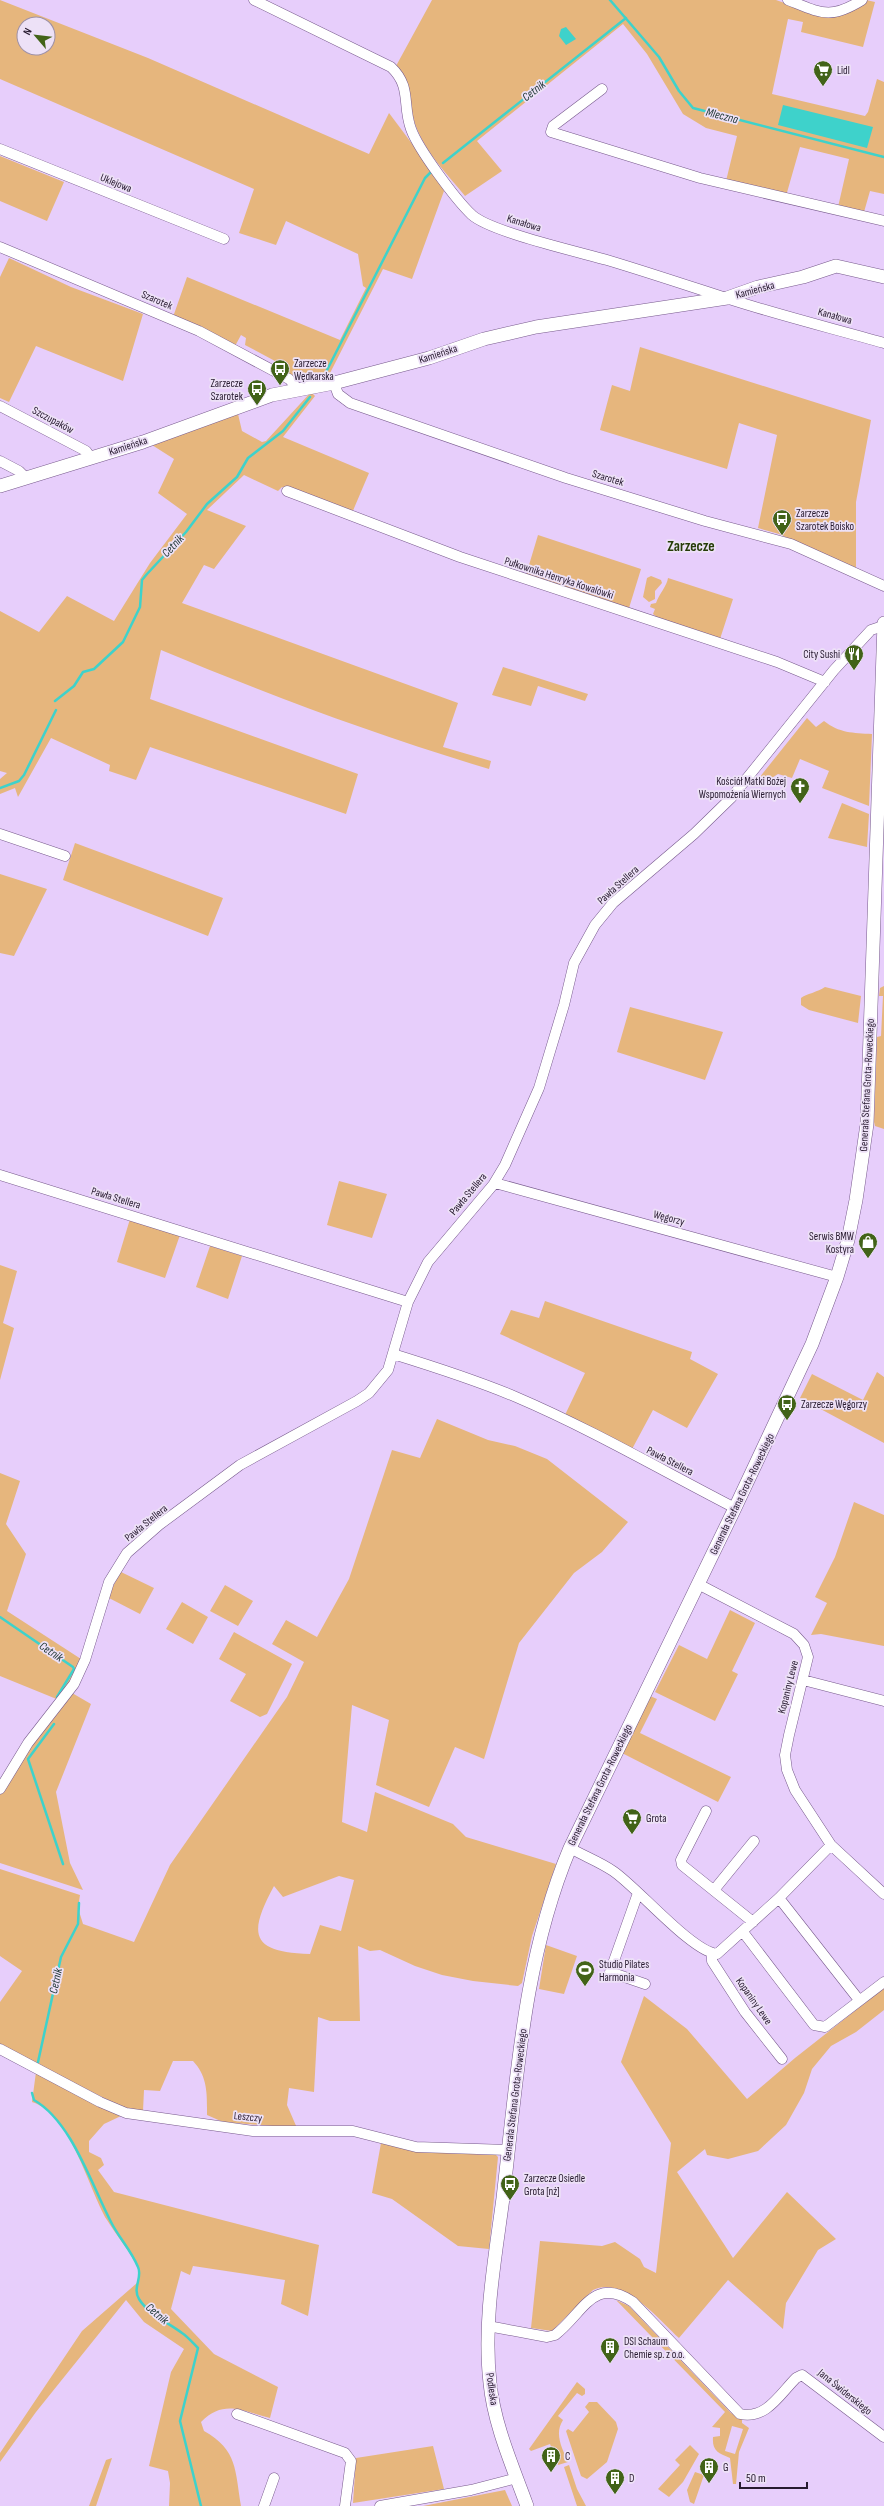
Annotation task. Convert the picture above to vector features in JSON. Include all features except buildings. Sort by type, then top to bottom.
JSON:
[{"type":"street","name":"Kanałowa","points":[[254,0],[268,3],[391,68],[400,76],[404,86],[410,127],[417,143],[462,204],[480,220],[519,234],[668,278],[726,298],[884,343]]},
{"type":"street","points":[[788,0],[815,11],[832,14],[847,9],[862,0]]},
{"type":"street","points":[[602,89],[553,126],[551,132],[700,178],[884,221]]},
{"type":"street","name":"Uklejowa","points":[[0,149],[224,239]]},
{"type":"street","name":"Szarotek","points":[[0,247],[199,331],[289,378],[298,389]]},
{"type":"street","name":"Kamieńska","points":[[0,486],[143,442],[272,395],[334,383],[429,358],[520,330],[726,298],[758,287],[803,277],[836,266],[884,277]]},
{"type":"street","name":"Szarotek","points":[[334,383],[338,394],[350,404],[566,478],[705,521],[786,542],[884,586]]},
{"type":"street","name":"Szczupaków","points":[[0,406],[86,450],[91,458]]},
{"type":"street","points":[[0,461],[19,471],[26,478]]},
{"type":"street","name":"Pułkownika Henryka Kowalówki","points":[[287,491],[460,557],[777,662],[825,682]]},
{"type":"street","name":"Pawła Stellera","points":[[0,1789],[28,1743],[74,1684],[85,1660],[109,1582],[127,1553],[159,1526],[230,1472],[369,1393],[388,1370],[408,1302],[428,1262],[494,1183],[514,1147],[533,1104],[560,1019],[574,963],[588,935],[613,904],[694,834],[731,798],[825,682],[871,630],[884,625]]},
{"type":"street","name":"Generała Stefana Grota-Roweckiego","points":[[495,2268],[528,1990],[551,1897],[570,1848],[735,1508],[809,1351],[838,1277],[856,1200],[867,1124],[880,822],[884,625]]},
{"type":"street","points":[[0,834],[65,856]]},
{"type":"street","name":"Pawła Stellera","points":[[0,1175],[408,1302]]},
{"type":"street","name":"Węgorzy","points":[[494,1183],[838,1277]]},
{"type":"street","name":"Pawła Stellera","points":[[393,1354],[463,1376],[516,1397],[581,1427],[735,1508]]},
{"type":"street","name":"Kopaniny Lewe","points":[[698,1584],[799,1638],[805,1646],[808,1657],[785,1755],[787,1770],[795,1790],[831,1845],[884,1894]]},
{"type":"street","points":[[803,1680],[884,1701]]},
{"type":"street","points":[[706,1811],[681,1860],[682,1865],[753,1922]]},
{"type":"street","points":[[714,1890],[754,1841]]},
{"type":"street","points":[[570,1848],[612,1870],[654,1908],[712,1953],[721,1952],[780,1898],[831,1845]]},
{"type":"street","points":[[638,1893],[610,1972],[645,1984]]},
{"type":"street","points":[[780,1898],[859,2000]]},
{"type":"street","points":[[742,1932],[814,2025],[825,2028],[884,1982]]},
{"type":"street","name":"Kopaniny Lewe","points":[[712,1953],[712,1961],[744,2012],[782,2059]]},
{"type":"street","name":"Leszczy","points":[[0,2049],[100,2102],[126,2113],[253,2130],[353,2131],[416,2147],[508,2150]]},
{"type":"street","name":"Podleska","points":[[495,2268],[488,2326],[490,2385],[495,2412],[527,2506]]},
{"type":"street","name":"Jana Świderskiego","points":[[488,2326],[547,2337],[555,2335],[592,2298],[603,2292],[613,2293],[633,2302],[740,2414],[752,2415],[764,2412],[796,2378],[802,2375],[884,2437]]},
{"type":"street","points":[[237,2414],[345,2454],[351,2461],[345,2506]]},
{"type":"street","points":[[264,2506],[274,2478]]},
{"type":"street","points":[[380,2506],[471,2490],[517,2478]]},
{"type":"shaded area","points":[[0,0],[41,16],[16,16],[16,56],[56,56],[56,22],[148,58],[369,154],[389,113],[434,173],[444,191],[412,279],[383,269],[328,377],[306,382],[273,366],[275,361],[245,345],[246,338],[241,335],[234,348],[173,317],[187,277],[340,340],[366,288],[363,286],[358,254],[286,221],[276,245],[239,233],[254,189],[0,79]]},
{"type":"shaded area","points":[[432,0],[776,0],[816,14],[866,0],[875,2],[863,47],[801,32],[803,22],[788,19],[772,94],[865,116],[868,112],[877,79],[884,82],[884,194],[870,191],[864,212],[838,207],[849,159],[800,147],[786,196],[726,181],[737,136],[706,128],[683,114],[647,54],[623,24],[477,141],[502,171],[465,196],[438,164],[421,138],[414,120],[406,82],[396,66]]},
{"type":"shaded area","points":[[566,27],[576,39],[566,45],[559,36],[561,29]]},
{"type":"shaded area","points":[[783,105],[873,127],[867,148],[778,125]]},
{"type":"shaded area","points":[[0,156],[64,182],[47,221],[0,201]]},
{"type":"shaded area","points":[[9,258],[71,287],[143,314],[123,381],[36,346],[9,402],[0,398],[0,277]]},
{"type":"shaded area","points":[[640,347],[871,420],[856,502],[856,570],[779,534],[758,528],[777,435],[739,423],[727,469],[600,430],[612,385],[630,391]]},
{"type":"shaded area","points":[[311,392],[315,396],[283,437],[369,473],[352,513],[282,487],[278,491],[244,475],[207,510],[246,526],[214,569],[204,565],[182,603],[458,703],[443,747],[491,761],[489,769],[365,729],[242,683],[161,650],[150,699],[358,774],[346,814],[150,747],[136,780],[109,771],[110,765],[51,738],[18,797],[15,788],[0,794],[0,779],[7,773],[0,771],[0,611],[39,632],[67,596],[114,621],[150,563],[187,514],[158,493],[174,459],[152,445],[238,414],[242,431],[262,442],[266,441]]},
{"type":"shaded area","points":[[538,535],[641,569],[629,608],[526,575]]},
{"type":"shaded area","points":[[651,576],[661,580],[662,583],[655,591],[655,599],[649,602],[643,597],[647,578]]},
{"type":"shaded area","points":[[668,578],[733,599],[720,639],[659,619],[653,614],[655,609],[650,607],[651,604],[656,603]]},
{"type":"shaded area","points":[[503,667],[588,694],[585,701],[538,686],[531,706],[492,695]]},
{"type":"shaded area","points":[[807,718],[816,727],[824,721],[835,728],[852,733],[872,734],[869,806],[822,788],[829,771],[800,759],[792,778],[778,774],[767,781],[759,778]]},
{"type":"shaded area","points":[[842,803],[869,814],[867,847],[828,838]]},
{"type":"shaded area","points":[[75,843],[223,898],[208,936],[63,880]]},
{"type":"shaded area","points":[[0,874],[47,889],[14,956],[0,953]]},
{"type":"shaded area","points":[[884,986],[884,1129],[875,1126],[874,1122],[877,1037],[881,1036],[883,996],[879,996],[880,988]]},
{"type":"shaded area","points":[[825,987],[861,996],[858,1023],[809,1010],[801,1005],[801,998]]},
{"type":"shaded area","points":[[630,1007],[723,1032],[705,1080],[617,1052]]},
{"type":"shaded area","points":[[339,1181],[387,1194],[372,1238],[327,1225]]},
{"type":"shaded area","points":[[130,1219],[180,1235],[165,1278],[117,1262]]},
{"type":"shaded area","points":[[210,1246],[242,1256],[228,1299],[196,1287]]},
{"type":"shaded area","points":[[0,1265],[17,1271],[3,1323],[14,1328],[0,1380]]},
{"type":"shaded area","points":[[545,1301],[692,1352],[690,1359],[718,1374],[687,1428],[653,1410],[631,1451],[565,1415],[585,1373],[500,1334],[511,1310],[539,1318]]},
{"type":"shaded area","points":[[877,1372],[884,1377],[884,1443],[800,1398],[812,1374],[863,1400]]},
{"type":"shaded area","points":[[437,1419],[488,1440],[515,1446],[547,1459],[628,1522],[602,1552],[574,1573],[519,1643],[484,1759],[455,1747],[429,1807],[376,1785],[389,1720],[352,1705],[342,1822],[367,1832],[375,1792],[453,1824],[466,1837],[556,1864],[532,1936],[522,1983],[518,1986],[473,1981],[442,1975],[415,1966],[380,1950],[370,1951],[358,1946],[360,2021],[330,2021],[318,2017],[314,2092],[289,2088],[287,2105],[297,2128],[223,2122],[207,2115],[206,2086],[202,2073],[193,2061],[173,2061],[160,2091],[144,2090],[143,2111],[122,2107],[0,2046],[0,2002],[22,1971],[0,1956],[0,1869],[80,1895],[78,1908],[83,1924],[134,1942],[170,1865],[287,1697],[304,1662],[272,1644],[286,1620],[317,1637],[349,1579],[392,1450],[420,1458]],"holes":[[[339,1876],[354,1880],[341,1931],[320,1925],[310,1954],[275,1949],[265,1944],[260,1937],[258,1928],[260,1917],[274,1886],[283,1897]]]},
{"type":"shaded area","points":[[0,1473],[20,1481],[6,1524],[26,1554],[7,1611],[81,1659],[71,1683],[59,1700],[0,1676]]},
{"type":"shaded area","points":[[854,1502],[884,1515],[884,1646],[821,1634],[811,1635],[827,1603],[815,1597],[835,1557]]},
{"type":"shaded area","points":[[121,1572],[154,1588],[140,1614],[107,1597]]},
{"type":"shaded area","points":[[225,1585],[253,1601],[238,1626],[210,1611]]},
{"type":"shaded area","points":[[182,1602],[208,1617],[193,1644],[166,1629]]},
{"type":"shaded area","points":[[730,1610],[755,1623],[732,1671],[738,1674],[715,1721],[655,1692],[679,1645],[707,1659]]},
{"type":"shaded area","points":[[234,1632],[292,1664],[267,1714],[260,1717],[230,1701],[246,1674],[219,1659]]},
{"type":"shaded area","points":[[72,1693],[91,1704],[56,1792],[70,1863],[83,1890],[0,1863],[0,1795],[31,1744]]},
{"type":"shaded area","points":[[650,1696],[657,1699],[640,1733],[731,1777],[718,1802],[622,1753]]},
{"type":"shaded area","points":[[546,1945],[577,1956],[564,1994],[539,1989]]},
{"type":"shaded area","points":[[884,1988],[884,2010],[856,2032],[831,2046],[812,2069],[804,2093],[786,2125],[758,2151],[728,2159],[707,2155],[705,2149],[677,2172],[733,2258],[787,2192],[836,2239],[818,2250],[786,2303],[783,2329],[728,2280],[679,2338],[640,2302],[628,2294],[616,2289],[604,2287],[593,2290],[552,2331],[531,2328],[540,2241],[602,2246],[615,2242],[640,2259],[644,2267],[656,2273],[671,2143],[621,2062],[644,1996],[687,2029],[747,2099],[795,2058]]},
{"type":"shaded area","points":[[36,2072],[121,2116],[104,2124],[89,2141],[89,2152],[101,2158],[104,2165],[98,2170],[114,2192],[319,2245],[308,2316],[281,2304],[285,2280],[193,2266],[190,2275],[181,2271],[171,2309],[214,2354],[278,2387],[270,2418],[242,2410],[226,2409],[209,2415],[201,2422],[204,2431],[215,2438],[223,2446],[233,2462],[241,2506],[169,2506],[170,2483],[168,2471],[149,2466],[171,2372],[184,2349],[144,2322],[126,2300],[36,2412],[0,2462],[0,2453],[82,2331],[137,2283],[140,2271],[107,2220],[68,2136],[58,2121],[46,2109],[32,2102]]},
{"type":"shaded area","points":[[381,2143],[417,2152],[496,2155],[498,2157],[489,2249],[458,2246],[392,2199],[372,2193]]},
{"type":"shaded area","points":[[616,2300],[629,2306],[731,2413],[742,2419],[742,2423],[749,2428],[739,2452],[736,2484],[733,2484],[730,2458],[717,2451],[713,2442],[713,2437],[720,2436],[720,2428],[712,2427],[725,2412]],"holes":[[[732,2426],[743,2429],[735,2454],[725,2451]]]},
{"type":"shaded area","points":[[577,2382],[585,2389],[585,2394],[582,2396],[577,2393],[558,2416],[563,2420],[560,2425],[559,2436],[561,2446],[568,2462],[558,2465],[550,2444],[531,2451],[529,2449]]},
{"type":"shaded area","points":[[589,2402],[597,2402],[616,2422],[618,2429],[607,2462],[587,2479],[581,2476],[566,2431],[568,2429],[573,2432],[589,2412],[585,2407]]},
{"type":"shaded area","points":[[690,2445],[699,2454],[683,2482],[669,2497],[658,2489],[680,2465],[675,2460]]},
{"type":"shaded area","points":[[433,2446],[444,2489],[353,2503],[356,2458]]},
{"type":"shaded area","points":[[112,2458],[96,2506],[89,2506],[106,2460]]},
{"type":"shaded area","points":[[569,2465],[577,2489],[586,2506],[577,2506],[564,2467]]},
{"type":"shaded area","points":[[695,2472],[704,2475],[694,2504],[690,2502],[687,2490]]},
{"type":"shaded area","points":[[505,2490],[512,2506],[423,2506]]},
{"type":"waterway","name":"Mleczna","points":[[610,0],[659,57],[679,91],[693,108],[884,157]]},
{"type":"waterway","name":"Cetnik","points":[[443,163],[626,18]]},
{"type":"waterway","name":"Cetnik","points":[[324,376],[425,178],[431,172]]},
{"type":"waterway","name":"Cetnik","points":[[55,701],[74,686],[83,672],[94,669],[123,642],[140,607],[142,580],[186,532],[207,504],[237,477],[248,458],[283,431],[310,397]]},
{"type":"waterway","name":"Cetnik","points":[[0,788],[19,781],[24,775],[56,710]]},
{"type":"waterway","name":"Cetnik","points":[[0,1617],[73,1667],[74,1669],[57,1697]]},
{"type":"waterway","name":"Cetnik","points":[[54,1724],[28,1759],[63,1864]]},
{"type":"waterway","name":"Cetnik","points":[[38,2062],[61,1957],[78,1924],[79,1903]]},
{"type":"waterway","name":"Cetnik","points":[[32,2093],[34,2100],[47,2110],[70,2138],[88,2172],[111,2222],[135,2261],[139,2271],[137,2287],[137,2295],[139,2299],[148,2309],[177,2329],[198,2348],[180,2421],[201,2506]]},
{"type":"place","name":"Lidl","points":[[823,87]]},
{"type":"place","name":"Zarzecze Wędkarska","points":[[280,386]]},
{"type":"place","name":"Zarzecze Szarotek","points":[[257,406]]},
{"type":"place","name":"Zarzecze Szarotek Boisko","points":[[782,536]]},
{"type":"place","name":"City Sushi","points":[[854,671]]},
{"type":"place","name":"Kościół Matki Bożej Wspomożenia Wiernych","points":[[800,804]]},
{"type":"place","name":"Serwis BMW Kostyra","points":[[868,1259]]},
{"type":"place","name":"Zarzecze Węgorzy","points":[[787,1421]]},
{"type":"place","name":"Grota","points":[[632,1835]]},
{"type":"place","name":"Studio Pilates Harmonia","points":[[585,1987]]},
{"type":"place","name":"Zarzecze Osiedle Grota [nż]","points":[[510,2201]]},
{"type":"place","name":"DSI Schaum Chemie sp. z o.o.","points":[[610,2364]]},
{"type":"place","name":"C","points":[[551,2473]]},
{"type":"place","name":"G","points":[[709,2484]]},
{"type":"place","name":"D","points":[[615,2495]]},
{"type":"district","name":"Zarzecze","points":[[691,546]]}]
